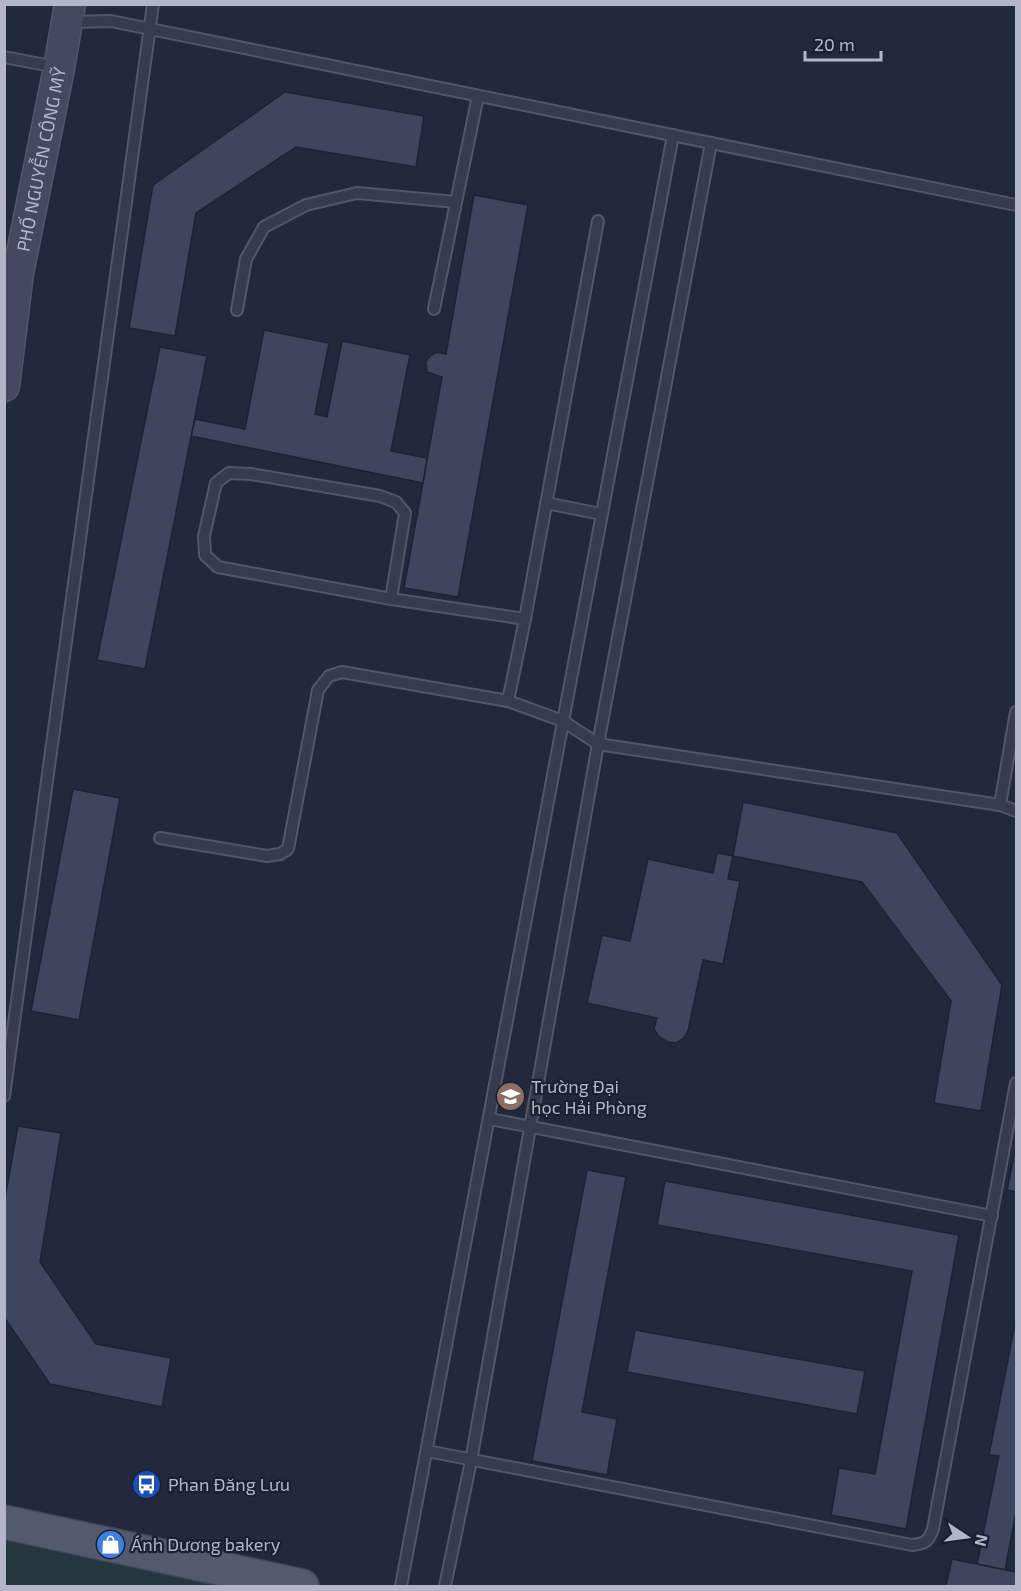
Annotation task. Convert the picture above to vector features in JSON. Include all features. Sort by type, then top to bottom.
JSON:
[{"type":"main road","points":[[4,1522],[302,1587]]},
{"type":"street","name":"PHỐ NGUYỄN CÔNG MỸ","points":[[4,386],[11,272],[59,68],[68,13]]},
{"type":"lane","points":[[4,1096],[153,4]]},
{"type":"lane","points":[[68,13],[1017,205]]},
{"type":"lane","points":[[4,57],[59,68]]},
{"type":"lane","points":[[434,309],[478,96]]},
{"type":"lane","points":[[401,1587],[673,135]]},
{"type":"lane","points":[[446,1587],[471,1461],[598,744],[711,143]]},
{"type":"lane","points":[[237,310],[246,259],[264,227],[306,205],[357,193],[456,202]]},
{"type":"lane","points":[[508,701],[598,221]]},
{"type":"lane","points":[[391,599],[405,513],[396,502],[380,496],[251,474],[229,473],[216,483],[204,536],[205,555],[218,567],[391,599],[525,619]]},
{"type":"lane","points":[[546,503],[601,514]]},
{"type":"lane","points":[[160,838],[267,856],[280,854],[288,849],[318,690],[329,676],[342,672],[508,701],[563,721],[598,744],[1000,805],[1017,811]]},
{"type":"lane","points":[[1000,805],[1017,712]]},
{"type":"lane","points":[[427,1451],[912,1545],[923,1544],[930,1538],[933,1529],[1017,1083]]},
{"type":"lane","points":[[490,1119],[992,1216]]},
{"type":"shaded area","points":[[5,1526],[301,1586],[5,1586]]},
{"type":"building","points":[[285,92],[424,116],[416,167],[296,147],[196,213],[175,336],[129,328],[153,185]]},
{"type":"building","points":[[474,195],[528,205],[458,597],[404,588],[442,377],[427,372],[426,362],[437,352],[446,354]]},
{"type":"building","points":[[264,330],[329,343],[315,414],[327,417],[342,341],[410,355],[391,451],[427,458],[423,483],[191,436],[195,419],[245,429]]},
{"type":"building","points":[[160,347],[207,356],[145,669],[97,660]]},
{"type":"building","points":[[73,789],[120,798],[79,1020],[31,1011]]},
{"type":"building","points":[[743,802],[897,833],[1002,985],[981,1111],[934,1103],[951,1001],[862,882],[733,856]]},
{"type":"building","points":[[717,853],[733,856],[728,879],[740,881],[723,964],[703,960],[688,1031],[683,1039],[676,1043],[659,1037],[654,1029],[657,1018],[587,1003],[602,935],[630,941],[648,859],[713,873]]},
{"type":"building","points":[[18,1126],[61,1133],[40,1262],[96,1344],[171,1358],[162,1407],[50,1384],[4,1317],[4,1203]]},
{"type":"building","points":[[1016,1146],[1016,1192],[1007,1190]]},
{"type":"building","points":[[587,1170],[626,1177],[582,1412],[617,1419],[607,1475],[532,1461]]},
{"type":"building","points":[[665,1181],[959,1235],[906,1529],[831,1515],[839,1468],[875,1474],[912,1271],[657,1225]]},
{"type":"building","points":[[1016,1319],[1016,1512],[1005,1570],[977,1564],[999,1456],[989,1455]]},
{"type":"building","points":[[635,1330],[865,1371],[857,1414],[627,1372]]},
{"type":"building","points":[[952,1559],[1016,1572],[1016,1586],[946,1586]]},
{"type":"place","name":"Trường Đại học Hải Phòng","points":[[510,1096]]},
{"type":"place","name":"Phan Đăng Lưu","points":[[147,1484]]},
{"type":"place","name":"Ánh Dương bakery","points":[[110,1544]]}]
